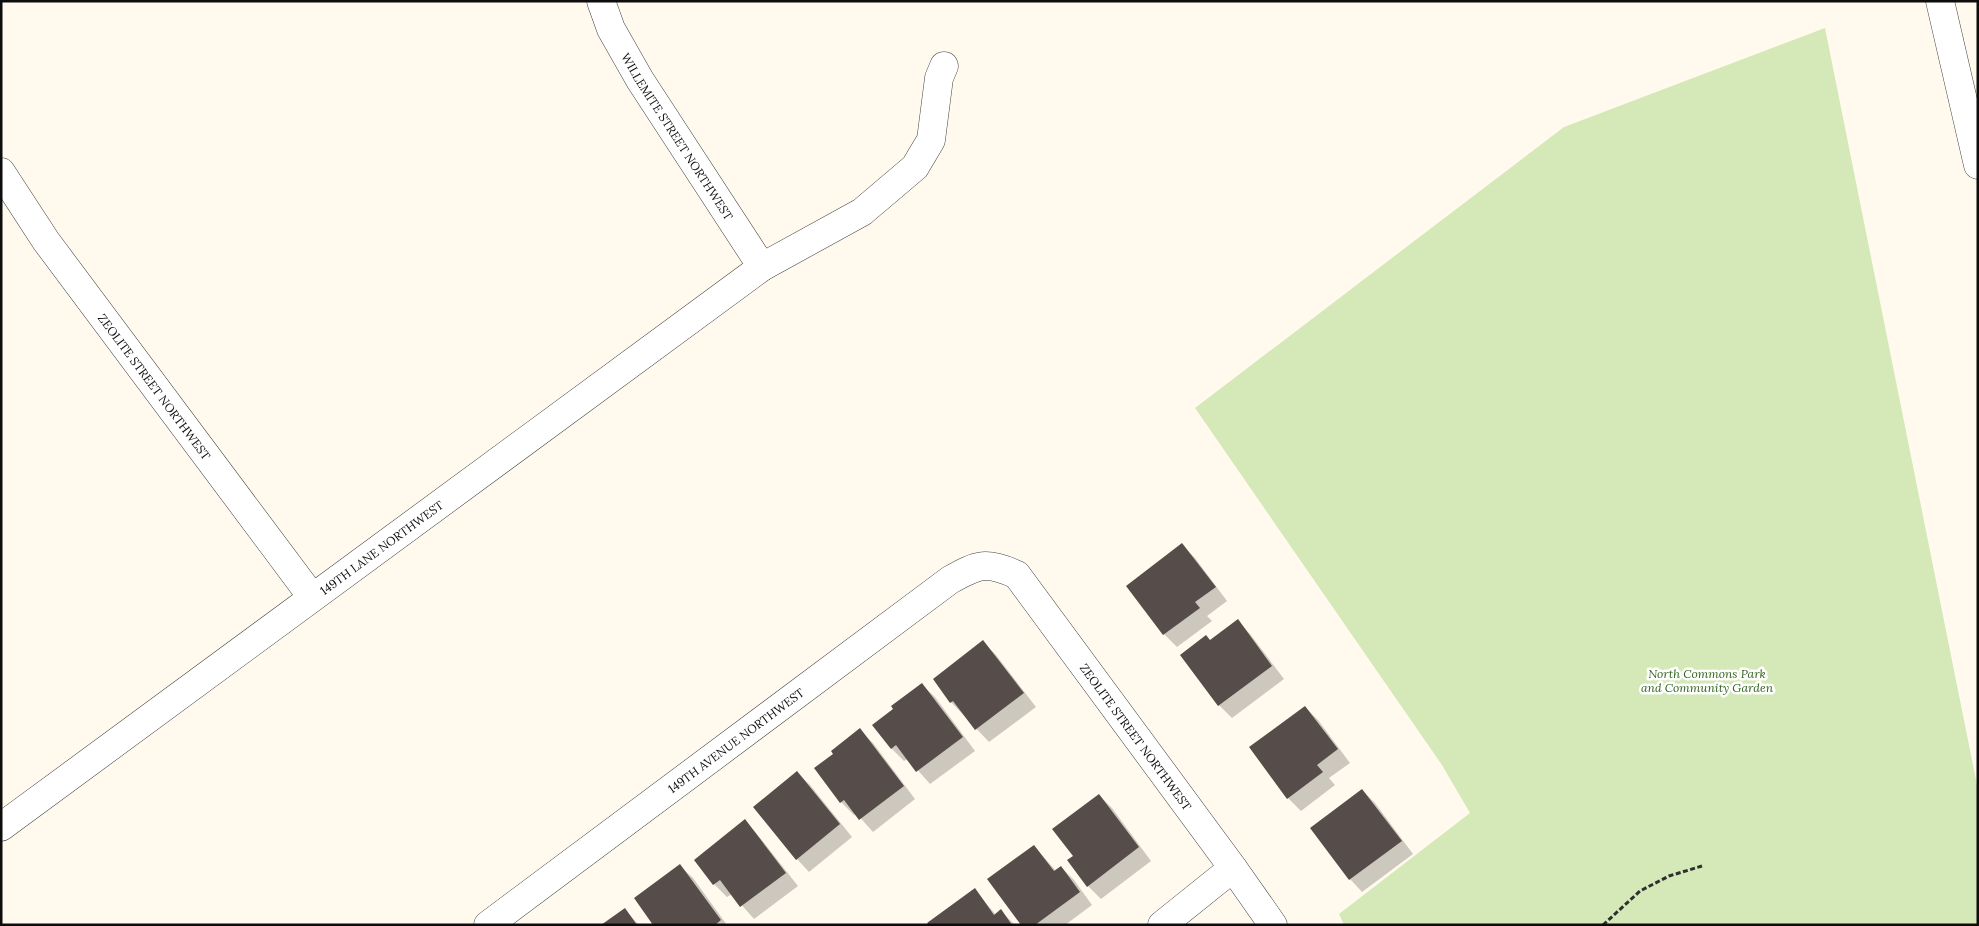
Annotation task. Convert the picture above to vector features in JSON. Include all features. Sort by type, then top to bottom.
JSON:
[{"type":"street","name":"WILLEMITE STREET NORTHWEST","points":[[601,1],[611,28],[640,80],[762,267]]},
{"type":"street","points":[[1940,1],[1970,91],[1978,165]]},
{"type":"street","name":"149TH LANE NORTHWEST","points":[[1,827],[762,267],[862,212],[914,167],[931,140],[939,78],[944,66]]},
{"type":"street","name":"ZEOLITE STREET NORTHWEST","points":[[1,172],[46,241],[312,597]]},
{"type":"street","name":"ZEOLITE STREET NORTHWEST","points":[[987,565],[1004,569],[1017,575],[1273,925]]},
{"type":"street","name":"149TH AVENUE NORTHWEST","points":[[488,925],[950,580],[968,570],[987,565]]},
{"type":"street","points":[[1162,925],[1233,868]]},
{"type":"path","points":[[1602,925],[1640,891],[1669,876],[1702,866]]},
{"type":"green space","name":"North Commons Park and Community Garden","points":[[1825,28],[1978,790],[1978,925],[1344,925],[1339,914],[1470,813],[1442,765],[1195,408],[1564,127]]},
{"type":"building","points":[[1182,543],[1216,587],[1195,602],[1200,608],[1163,635],[1126,586]]},
{"type":"building","points":[[1238,619],[1272,666],[1218,706],[1180,655],[1206,635],[1210,640]]},
{"type":"building","points":[[983,640],[1024,693],[975,730],[953,701],[950,703],[933,679]]},
{"type":"building","points":[[922,683],[963,737],[916,772],[896,745],[891,749],[872,725],[893,709],[891,706]]},
{"type":"building","points":[[1305,706],[1338,749],[1317,765],[1323,772],[1287,799],[1249,747]]},
{"type":"building","points":[[860,728],[904,786],[859,820],[844,800],[840,803],[814,768],[833,754],[831,751]]},
{"type":"building","points":[[797,771],[840,824],[796,860],[753,807]]},
{"type":"building","points":[[1362,789],[1402,841],[1349,880],[1310,828]]},
{"type":"building","points":[[1099,794],[1139,847],[1087,887],[1067,860],[1073,856],[1052,829]]},
{"type":"building","points":[[745,819],[786,873],[740,907],[720,880],[713,885],[694,860]]},
{"type":"building","points":[[1034,845],[1054,871],[1061,866],[1080,892],[1035,925],[1021,925],[987,879]]},
{"type":"building","points":[[680,864],[721,920],[715,925],[653,925],[634,898]]},
{"type":"building","points":[[975,888],[994,915],[1001,909],[1012,925],[929,925],[927,923]]},
{"type":"building","points":[[625,908],[637,925],[601,925]]}]
